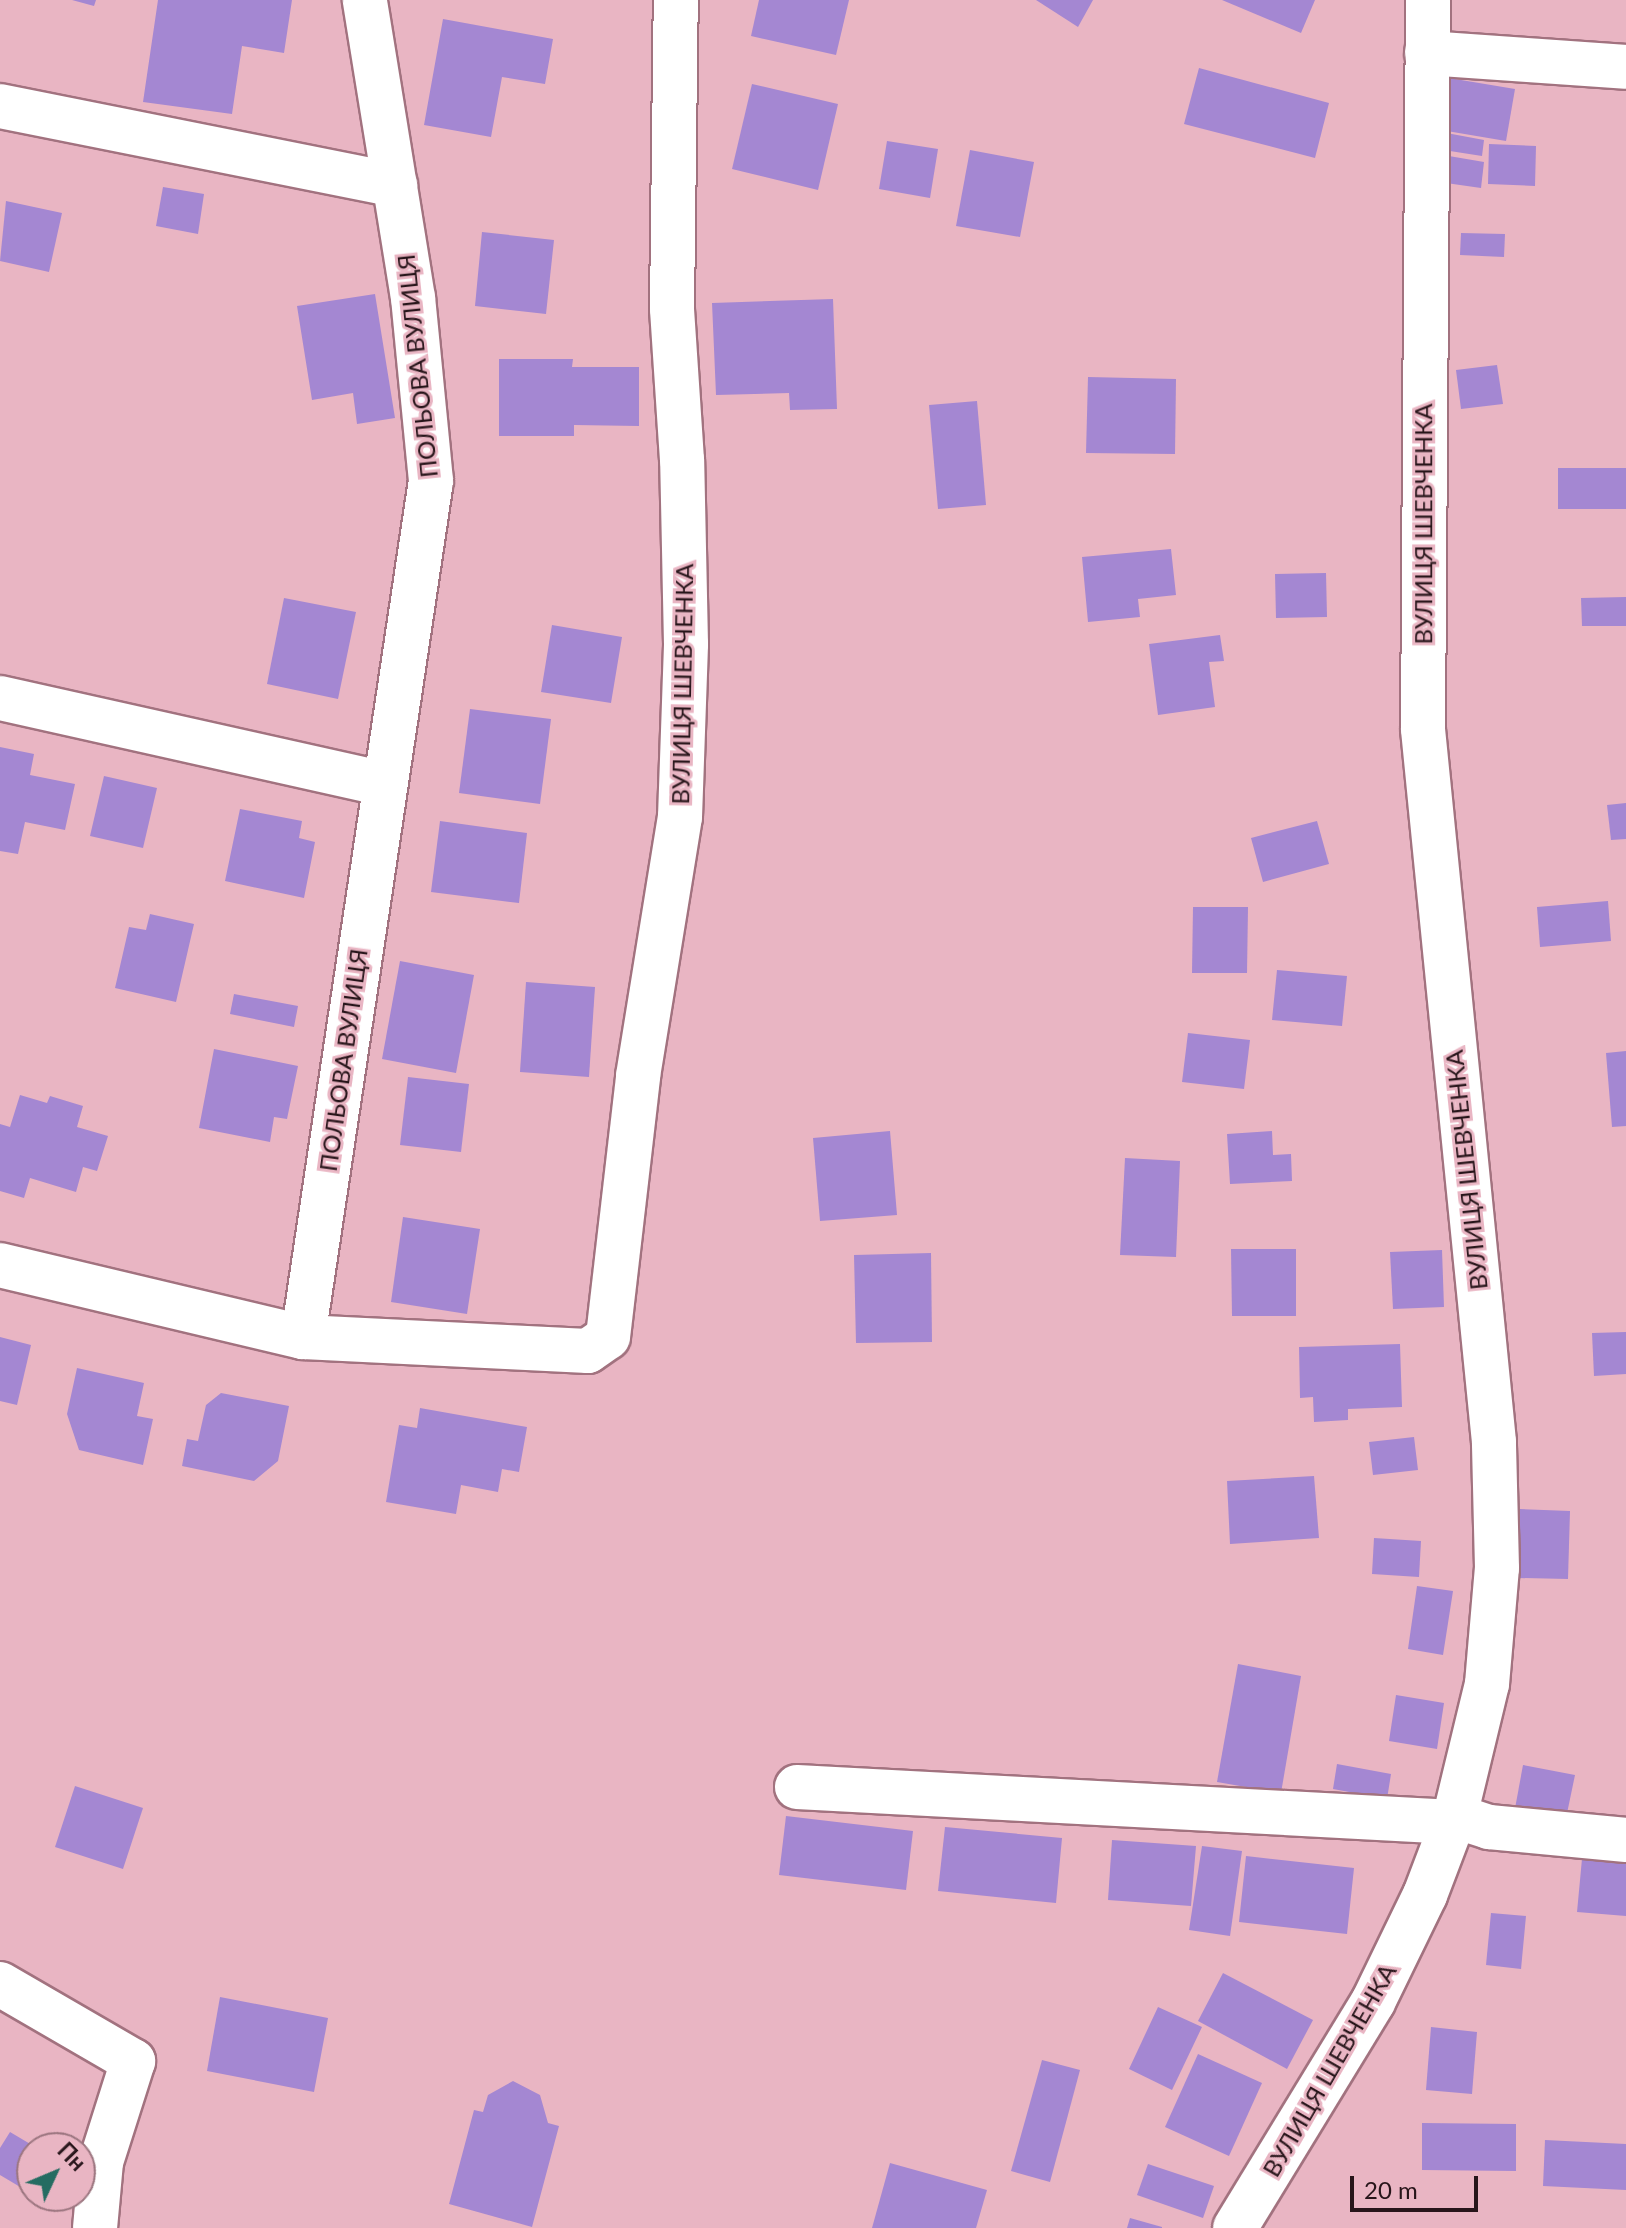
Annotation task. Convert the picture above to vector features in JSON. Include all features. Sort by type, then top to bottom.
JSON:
[{"type":"street","name":"ПОЛЬОВА ВУЛИЦЯ","points":[[303,1337],[431,481],[413,298],[365,0]]},
{"type":"street","name":"ВУЛИЦЯ ШЕВЧЕНКА","points":[[303,1337],[588,1351],[608,1337],[613,1324],[638,1076],[680,817],[686,644],[682,460],[672,309],[676,0]]},
{"type":"street","name":"ВУЛИЦЯ ШЕВЧЕНКА","points":[[1235,2228],[1373,2002],[1454,1819],[1487,1684],[1497,1568],[1494,1442],[1423,729],[1428,0]]},
{"type":"street","points":[[1427,53],[1626,67]]},
{"type":"street","points":[[0,106],[395,185]]},
{"type":"street","points":[[0,698],[384,784]]},
{"type":"street","points":[[0,1265],[303,1337]]},
{"type":"street","points":[[797,1787],[1454,1819],[1489,1827],[1626,1840]]},
{"type":"street","points":[[0,1984],[133,2061],[101,2162],[95,2228]]},
{"type":"building","points":[[72,0],[96,0],[94,6]]},
{"type":"building","points":[[158,0],[292,0],[284,53],[242,46],[232,114],[143,102]]},
{"type":"building","points":[[759,0],[849,0],[836,55],[751,36]]},
{"type":"building","points":[[1036,0],[1093,0],[1078,27]]},
{"type":"building","points":[[1222,0],[1315,0],[1301,33]]},
{"type":"building","points":[[443,19],[553,39],[545,84],[502,77],[491,137],[424,125]]},
{"type":"building","points":[[1199,68],[1329,103],[1315,158],[1184,124]]},
{"type":"building","points":[[1449,78],[1515,89],[1506,141],[1441,130]]},
{"type":"building","points":[[752,84],[838,104],[818,190],[732,169]]},
{"type":"building","points":[[1441,132],[1484,140],[1482,156],[1437,149]]},
{"type":"building","points":[[887,141],[938,149],[930,198],[879,189]]},
{"type":"building","points":[[1489,144],[1536,146],[1535,186],[1488,184]]},
{"type":"building","points":[[970,150],[1034,162],[1020,237],[956,226]]},
{"type":"building","points":[[1443,155],[1484,162],[1481,188],[1439,182]]},
{"type":"building","points":[[163,187],[204,194],[198,234],[156,226]]},
{"type":"building","points":[[6,201],[62,213],[49,272],[0,261]]},
{"type":"building","points":[[482,232],[554,240],[546,314],[475,306]]},
{"type":"building","points":[[1461,233],[1505,234],[1504,257],[1460,255]]},
{"type":"building","points":[[375,294],[395,418],[357,424],[353,393],[312,400],[297,306]]},
{"type":"building","points":[[833,299],[837,409],[790,410],[789,393],[716,395],[712,303]]},
{"type":"building","points":[[499,359],[573,359],[572,367],[639,367],[639,426],[574,425],[574,436],[499,436]]},
{"type":"building","points":[[1497,365],[1503,404],[1461,409],[1456,370]]},
{"type":"building","points":[[1088,377],[1176,379],[1175,454],[1086,453]]},
{"type":"building","points":[[977,401],[986,505],[938,509],[929,405]]},
{"type":"building","points":[[1558,468],[1626,468],[1626,509],[1558,509]]},
{"type":"building","points":[[1171,549],[1176,595],[1138,599],[1140,617],[1088,622],[1082,557]]},
{"type":"building","points":[[1326,573],[1327,617],[1276,618],[1275,574]]},
{"type":"building","points":[[1626,597],[1626,626],[1582,626],[1581,598]]},
{"type":"building","points":[[284,598],[356,612],[338,699],[267,684]]},
{"type":"building","points":[[552,625],[622,637],[611,703],[541,692]]},
{"type":"building","points":[[1220,635],[1224,661],[1209,662],[1215,707],[1158,715],[1149,644]]},
{"type":"building","points":[[470,709],[551,719],[540,804],[459,793]]},
{"type":"building","points":[[0,747],[34,754],[30,775],[75,784],[65,830],[25,822],[18,854],[0,851]]},
{"type":"building","points":[[104,776],[157,788],[143,848],[90,836]]},
{"type":"building","points":[[1626,803],[1626,839],[1611,840],[1607,805]]},
{"type":"building","points":[[240,809],[302,821],[299,838],[315,842],[304,898],[225,881]]},
{"type":"building","points":[[440,821],[527,833],[519,903],[431,892]]},
{"type":"building","points":[[1317,821],[1329,864],[1263,882],[1251,838]]},
{"type":"building","points":[[1608,901],[1611,941],[1540,947],[1537,907]]},
{"type":"building","points":[[1193,907],[1248,907],[1247,973],[1192,973]]},
{"type":"building","points":[[150,914],[194,924],[176,1002],[115,988],[129,927],[146,930]]},
{"type":"building","points":[[400,961],[474,975],[456,1073],[382,1059]]},
{"type":"building","points":[[1277,970],[1347,976],[1342,1026],[1272,1020]]},
{"type":"building","points":[[526,982],[595,987],[589,1077],[520,1072]]},
{"type":"building","points":[[234,994],[298,1006],[294,1027],[230,1014]]},
{"type":"building","points":[[1188,1033],[1250,1040],[1244,1089],[1182,1082]]},
{"type":"building","points":[[214,1049],[298,1066],[287,1119],[274,1117],[270,1142],[199,1128]]},
{"type":"building","points":[[1626,1051],[1626,1126],[1612,1127],[1606,1053]]},
{"type":"building","points":[[408,1077],[469,1084],[461,1152],[400,1145]]},
{"type":"building","points":[[20,1095],[47,1103],[50,1096],[83,1106],[77,1127],[108,1136],[97,1171],[83,1167],[76,1192],[30,1178],[24,1198],[0,1191],[0,1124],[10,1127]]},
{"type":"building","points":[[890,1131],[897,1215],[820,1221],[813,1138]]},
{"type":"building","points":[[1272,1131],[1273,1155],[1291,1154],[1292,1181],[1230,1184],[1227,1134]]},
{"type":"building","points":[[1125,1158],[1180,1161],[1176,1257],[1120,1255]]},
{"type":"building","points":[[403,1217],[480,1229],[467,1314],[391,1302]]},
{"type":"building","points":[[1231,1249],[1296,1249],[1296,1316],[1232,1316]]},
{"type":"building","points":[[1442,1250],[1444,1307],[1393,1309],[1390,1252]]},
{"type":"building","points":[[931,1253],[932,1342],[856,1343],[854,1255]]},
{"type":"building","points":[[1626,1332],[1626,1374],[1594,1376],[1592,1333]]},
{"type":"building","points":[[0,1337],[31,1345],[17,1405],[0,1401]]},
{"type":"building","points":[[1400,1344],[1402,1407],[1348,1409],[1348,1420],[1314,1422],[1313,1397],[1300,1398],[1299,1347]]},
{"type":"building","points":[[77,1368],[144,1383],[137,1416],[153,1419],[143,1465],[79,1450],[67,1414]]},
{"type":"building","points":[[221,1393],[289,1406],[278,1461],[254,1481],[182,1466],[187,1439],[198,1441],[206,1405]]},
{"type":"building","points":[[420,1408],[527,1427],[519,1472],[502,1469],[498,1492],[461,1485],[456,1514],[386,1502],[399,1425],[417,1428]]},
{"type":"building","points":[[1414,1437],[1418,1470],[1373,1475],[1369,1442]]},
{"type":"building","points":[[1314,1476],[1319,1538],[1230,1544],[1227,1481]]},
{"type":"building","points":[[1520,1509],[1570,1511],[1568,1579],[1518,1578]]},
{"type":"building","points":[[1374,1538],[1421,1541],[1419,1577],[1372,1574]]},
{"type":"building","points":[[1417,1586],[1453,1591],[1443,1655],[1408,1649]]},
{"type":"building","points":[[1238,1664],[1301,1676],[1281,1793],[1217,1782]]},
{"type":"building","points":[[1396,1695],[1444,1703],[1437,1749],[1389,1741]]},
{"type":"building","points":[[1337,1764],[1391,1774],[1387,1799],[1333,1789]]},
{"type":"building","points":[[1523,1765],[1575,1775],[1565,1823],[1514,1814]]},
{"type":"building","points":[[75,1786],[143,1808],[123,1869],[55,1847]]},
{"type":"building","points":[[786,1816],[913,1831],[906,1890],[779,1875]]},
{"type":"building","points":[[945,1827],[1062,1838],[1056,1903],[938,1891]]},
{"type":"building","points":[[1112,1840],[1196,1846],[1191,1906],[1108,1900]]},
{"type":"building","points":[[1202,1846],[1242,1851],[1230,1936],[1189,1930]]},
{"type":"building","points":[[1246,1856],[1354,1868],[1347,1934],[1239,1922]]},
{"type":"building","points":[[1582,1859],[1626,1863],[1626,1916],[1577,1912]]},
{"type":"building","points":[[1491,1913],[1526,1916],[1521,1969],[1486,1965]]},
{"type":"building","points":[[1223,1973],[1313,2020],[1287,2069],[1198,2021]]},
{"type":"building","points":[[220,1997],[328,2018],[314,2092],[207,2071]]},
{"type":"building","points":[[1158,2007],[1202,2027],[1172,2090],[1129,2069]]},
{"type":"building","points":[[1431,2027],[1477,2032],[1472,2094],[1426,2090]]},
{"type":"building","points":[[1198,2054],[1262,2083],[1229,2156],[1165,2127]]},
{"type":"building","points":[[1042,2060],[1080,2070],[1050,2182],[1011,2171]]},
{"type":"building","points":[[513,2081],[540,2095],[548,2123],[559,2126],[532,2227],[449,2204],[474,2110],[483,2112],[488,2095]]},
{"type":"building","points":[[1422,2123],[1516,2124],[1516,2171],[1422,2170]]},
{"type":"building","points":[[10,2132],[16,2136],[16,2184],[0,2175],[0,2148]]},
{"type":"building","points":[[1545,2140],[1626,2144],[1626,2190],[1543,2186]]},
{"type":"building","points":[[890,2163],[987,2190],[976,2228],[872,2228]]},
{"type":"building","points":[[1148,2164],[1214,2186],[1203,2218],[1137,2195]]},
{"type":"building","points":[[1130,2218],[1162,2227],[1162,2228],[1127,2228]]}]
